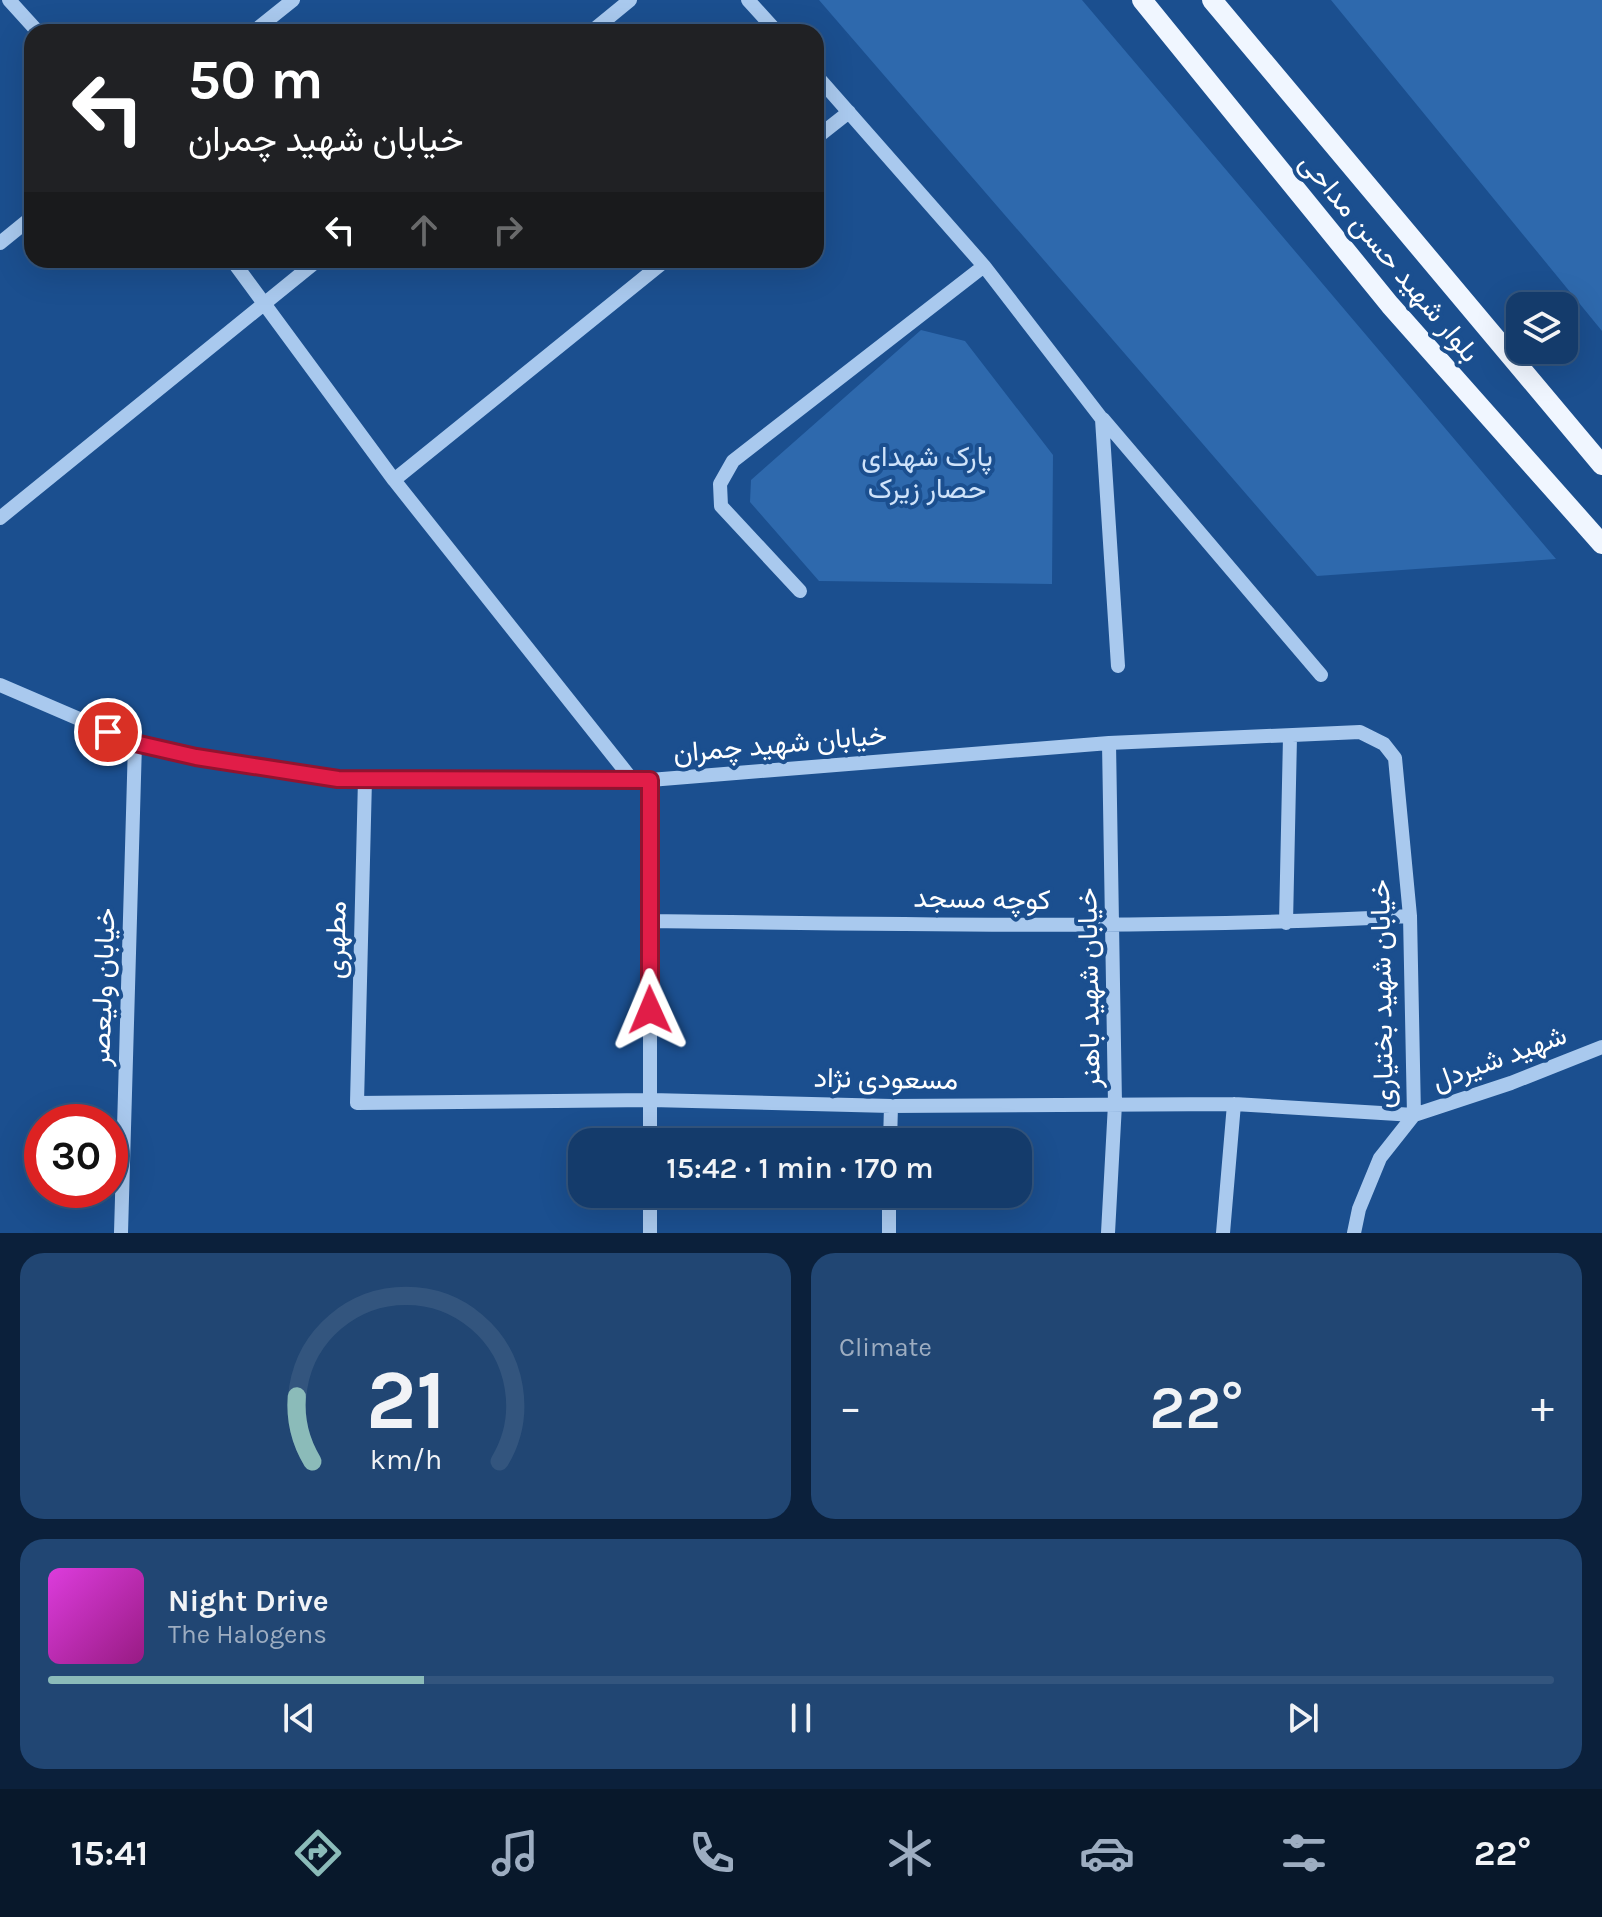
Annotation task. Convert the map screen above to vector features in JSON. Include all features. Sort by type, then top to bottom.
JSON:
[{"type":"main road","name":"بلوار شهید حسن مداحی","points":[[1142,0],[1390,305],[1602,544]]},
{"type":"main road","name":"بلوار شهید حسن مداحی","points":[[1212,0],[1602,465]]},
{"type":"street","points":[[9,0],[31,24]]},
{"type":"street","points":[[263,24],[293,0]]},
{"type":"street","points":[[601,24],[630,0]]},
{"type":"street","points":[[748,0],[770,24]]},
{"type":"street","points":[[824,84],[984,266],[1102,419],[1321,675]]},
{"type":"street","points":[[824,132],[849,112]]},
{"type":"street","points":[[0,243],[24,224]]},
{"type":"street","points":[[800,591],[721,506],[720,484],[733,461],[984,266]]},
{"type":"street","points":[[239,268],[394,480],[630,777]]},
{"type":"street","points":[[0,518],[309,268]]},
{"type":"street","points":[[394,480],[656,268]]},
{"type":"street","points":[[1102,419],[1118,666]]},
{"type":"street","name":"خیابان شهید چمران","points":[[0,685],[135,743],[196,757],[322,776],[365,779],[630,777],[650,780],[1109,743],[1360,732],[1384,744]]},
{"type":"street","points":[[1286,923],[1290,737]]},
{"type":"street","name":"خیابان ولیعصر","points":[[121,1233],[135,743]]},
{"type":"street","name":"خیابان شهید باهنر","points":[[1108,1233],[1115,1104],[1109,743]]},
{"type":"street","name":"خیابان شهید بختیاری","points":[[1354,1233],[1359,1209],[1380,1158],[1414,1115],[1410,916],[1395,758],[1384,744]]},
{"type":"street","name":"مطهری","points":[[357,1103],[365,779]]},
{"type":"street","points":[[650,780],[650,1128]]},
{"type":"street","name":"کوچه مسجد","points":[[648,921],[1113,926],[1286,923],[1410,916]]},
{"type":"street","name":"شهید شیردل","points":[[1414,1115],[1511,1083],[1602,1047]]},
{"type":"street","name":"مسعودی نژاد","points":[[357,1103],[651,1100],[891,1106],[1234,1104],[1414,1115]]},
{"type":"street","points":[[1223,1233],[1234,1104]]},
{"type":"street","points":[[890,1128],[891,1106]]},
{"type":"street","points":[[650,1208],[650,1233]]},
{"type":"street","points":[[889,1208],[889,1233]]},
{"type":"green space","points":[[819,0],[1082,0],[1556,559],[1317,576]]},
{"type":"green space","points":[[1331,0],[1602,0],[1602,331],[1578,302],[1578,292],[1570,292]]},
{"type":"green space","name":"پارک شهدای حصار زیرک","points":[[921,330],[965,341],[1053,455],[1052,584],[819,581],[750,502],[751,480]]},
{"type":"route","points":[[108,732],[135,743],[196,757],[338,779],[630,777],[650,780],[650,1010]]}]
